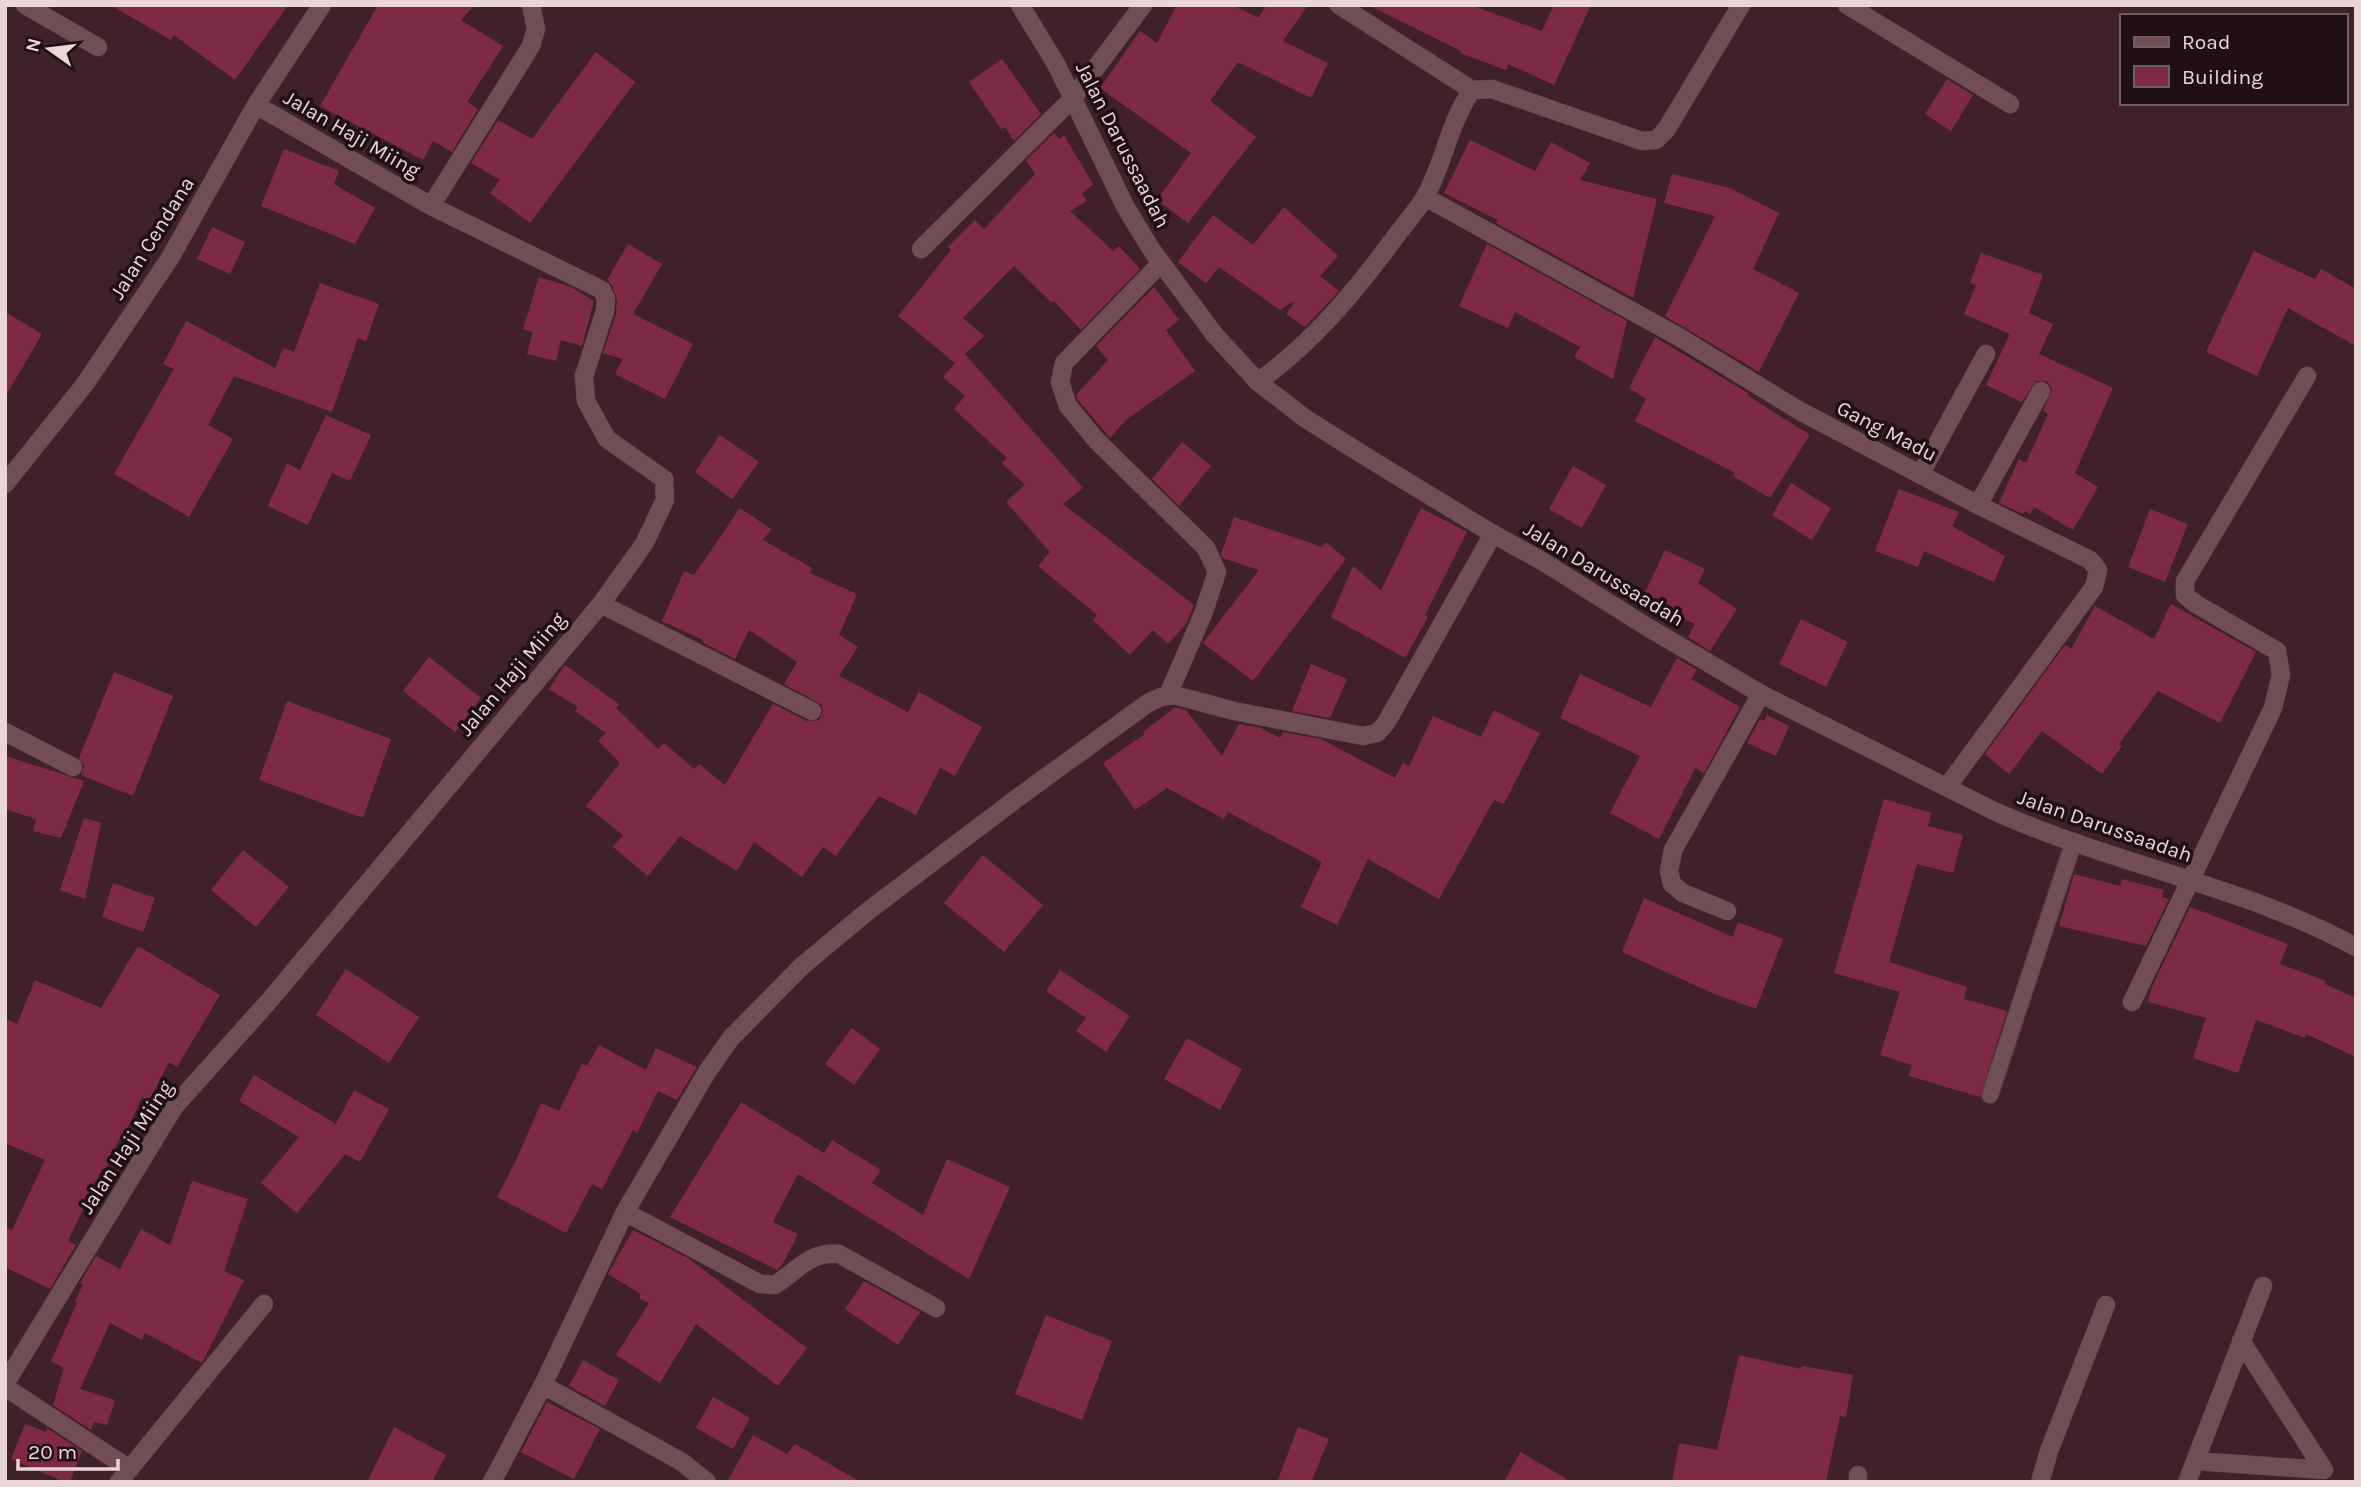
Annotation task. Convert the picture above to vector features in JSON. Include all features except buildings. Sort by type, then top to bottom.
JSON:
[{"type":"street","points":[[25,5],[98,47]]},
{"type":"street","name":"Jalan Cendana","points":[[5,484],[85,384],[170,258],[256,105],[322,5]]},
{"type":"street","points":[[431,206],[531,46],[536,29],[531,5]]},
{"type":"street","name":"Jalan Darussaadah","points":[[1020,5],[1073,98],[1089,137],[1125,206],[1161,263],[1214,334],[1258,382],[1306,419],[1761,694],[2031,828],[2192,880],[2313,926],[2356,947]]},
{"type":"street","points":[[921,249],[1073,98],[1143,5]]},
{"type":"street","points":[[1339,5],[1472,90],[1492,89],[1642,141],[1656,140],[1666,130],[1741,5]]},
{"type":"street","points":[[1847,5],[2010,104]]},
{"type":"street","points":[[1258,382],[1291,358],[1328,321],[1370,271],[1425,197],[1462,105],[1472,90]]},
{"type":"street","name":"Jalan Haji Miing","points":[[5,1385],[174,1107],[269,1001],[601,604],[644,544],[665,500],[664,479],[607,439],[586,401],[584,376],[605,312],[606,299],[601,290],[431,206],[256,105]]},
{"type":"street","name":"Gang Madu","points":[[1425,197],[1679,337],[1800,411],[1978,505],[2090,560],[2098,570],[2094,587],[1947,787]]},
{"type":"street","points":[[1161,263],[1065,363],[1060,382],[1068,406],[1097,440],[1206,548],[1217,572],[1203,614],[1168,695]]},
{"type":"street","points":[[1921,473],[1986,354]]},
{"type":"street","points":[[2133,1002],[2273,708],[2281,675],[2277,651],[2196,604],[2185,595],[2185,580],[2307,376]]},
{"type":"street","points":[[1978,505],[2041,391]]},
{"type":"street","points":[[492,1482],[543,1385],[625,1212],[707,1072],[731,1038],[802,966],[868,911],[1148,703],[1168,695],[1351,734],[1363,736],[1377,733],[1386,723],[1493,534]]},
{"type":"street","points":[[601,604],[812,711]]},
{"type":"street","points":[[1727,911],[1683,893],[1672,884],[1669,871],[1673,850],[1761,694]]},
{"type":"street","points":[[5,732],[72,767]]},
{"type":"street","points":[[625,1212],[761,1284],[775,1285],[813,1257],[824,1253],[839,1254],[936,1308]]},
{"type":"street","points":[[2187,1482],[2263,1286]]},
{"type":"street","points":[[5,1385],[124,1475],[264,1304]]},
{"type":"street","points":[[2040,1482],[2049,1451],[2106,1305]]},
{"type":"street","points":[[2195,1461],[2324,1470],[2241,1341]]},
{"type":"street","points":[[543,1385],[682,1462],[707,1482]]},
{"type":"lane","points":[[1990,1095],[2074,841]]}]
